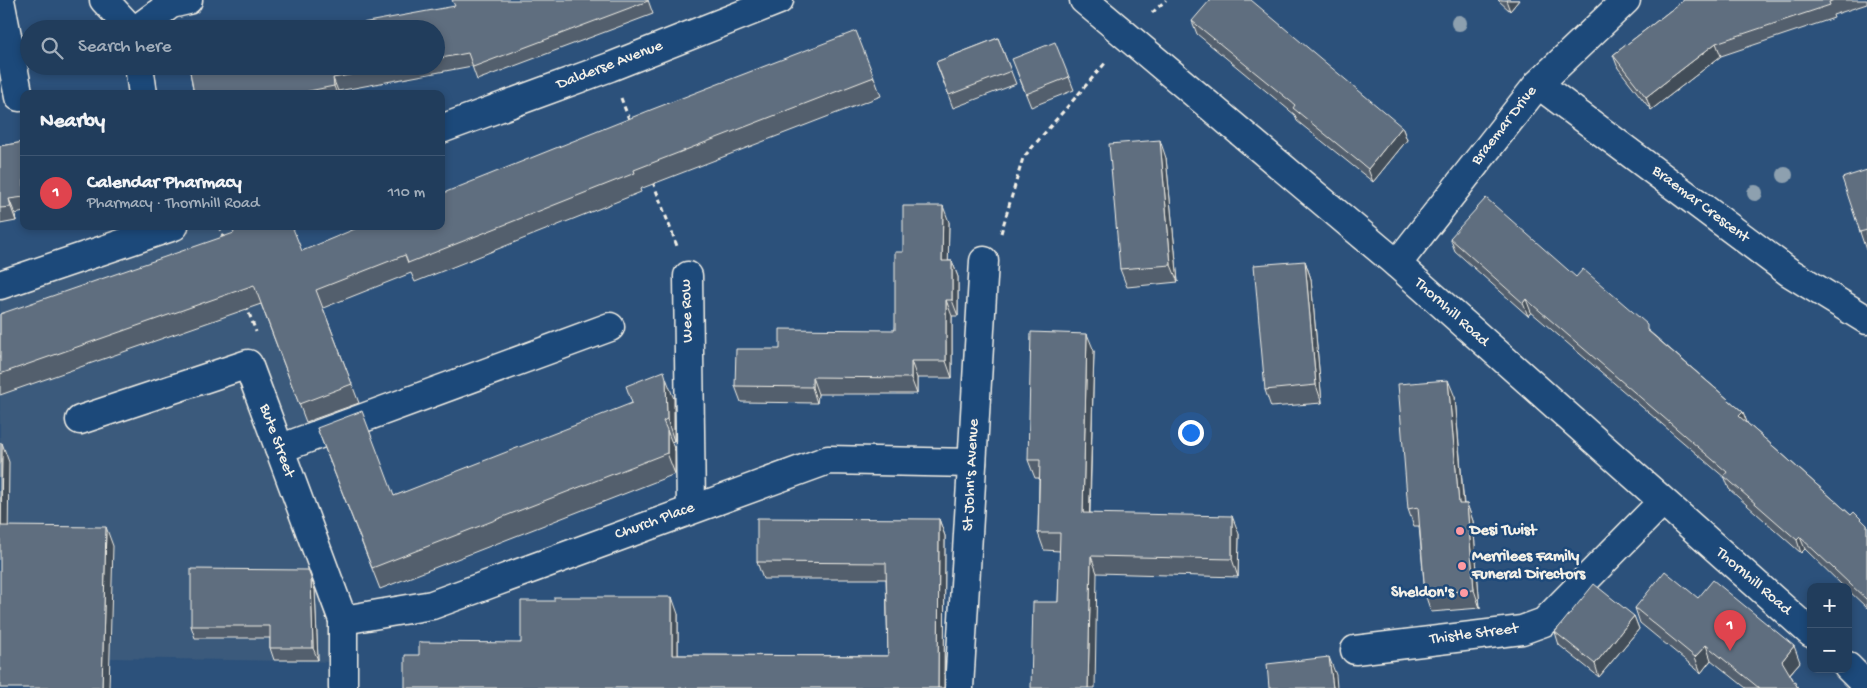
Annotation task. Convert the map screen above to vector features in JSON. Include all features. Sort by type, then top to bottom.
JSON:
[{"type":"street","points":[[0,0],[19,97]]},
{"type":"street","points":[[104,0],[123,20]]},
{"type":"street","points":[[149,20],[170,4],[188,0]]},
{"type":"street","name":"Dalderse Avenue","points":[[445,128],[610,67],[779,0]]},
{"type":"street","name":"Thornhill Road","points":[[1084,0],[1397,264],[1807,629]]},
{"type":"street","name":"Braemar Drive","points":[[1397,264],[1538,84],[1626,0]]},
{"type":"street","points":[[140,75],[142,90]]},
{"type":"street","name":"Braemar Crescent","points":[[1538,84],[1789,272],[1867,320]]},
{"type":"street","points":[[0,285],[160,230]]},
{"type":"street","name":"St John's Avenue","points":[[959,688],[984,261]]},
{"type":"street","name":"Wee Row","points":[[688,276],[691,509]]},
{"type":"street","points":[[279,449],[610,327]]},
{"type":"street","points":[[80,420],[248,364]]},
{"type":"street","name":"Bute Street","points":[[248,364],[343,620],[343,688]]},
{"type":"street","name":"Church Place","points":[[343,620],[432,605],[828,460],[972,463]]},
{"type":"street","name":"Thistle Street","points":[[1355,650],[1522,630],[1544,622],[1662,502]]},
{"type":"street","points":[[1852,671],[1867,686]]},
{"type":"path","points":[[984,261],[986,238],[1001,234],[1023,158],[1128,36]]},
{"type":"path","points":[[610,67],[634,130]]},
{"type":"path","name":"Wee Row","points":[[650,176],[688,276]]},
{"type":"path","points":[[220,230],[226,245]]},
{"type":"path","points":[[245,302],[258,340],[248,364]]},
{"type":"shaded area","points":[[162,230],[294,230],[365,418],[279,449],[343,662],[110,658],[109,688],[0,688],[0,285]]},
{"type":"building","points":[[452,0],[648,0],[473,67],[468,53],[445,57],[445,20],[378,20],[455,6]]},
{"type":"building","points":[[1210,0],[1251,0],[1402,127],[1368,169],[1293,108],[1295,105],[1192,21]]},
{"type":"building","points":[[1684,0],[1834,0],[1829,2],[1830,5],[1716,43],[1646,97],[1613,55]]},
{"type":"building","points":[[856,31],[874,77],[634,170],[635,173],[408,263],[405,255],[316,290],[352,384],[299,404],[254,285],[0,374],[0,314],[234,233],[233,230],[294,230],[302,251],[352,230],[445,230],[445,192],[653,109]]},
{"type":"building","points":[[998,38],[1011,71],[949,95],[936,62]]},
{"type":"building","points":[[1055,42],[1069,77],[1026,94],[1012,59]]},
{"type":"building","points":[[191,75],[349,75],[333,78],[334,86],[314,90],[193,90]]},
{"type":"building","points":[[1160,140],[1171,265],[1120,269],[1109,144]]},
{"type":"building","points":[[20,143],[20,198],[9,199],[11,207],[0,208],[0,146]]},
{"type":"building","points":[[1867,170],[1867,230],[1860,232],[1842,178]]},
{"type":"building","points":[[1486,198],[1576,277],[1583,269],[1647,324],[1647,330],[1743,412],[1739,416],[1851,515],[1854,512],[1867,525],[1867,600],[1852,586],[1852,583],[1849,583],[1800,537],[1797,540],[1724,476],[1727,472],[1526,299],[1523,303],[1450,238]]},
{"type":"building","points":[[903,206],[943,206],[942,261],[952,261],[952,300],[946,300],[946,361],[911,361],[911,378],[812,377],[812,387],[735,386],[736,349],[780,349],[780,329],[895,330],[895,252],[903,252]]},
{"type":"building","points":[[1305,261],[1316,385],[1265,390],[1254,265]]},
{"type":"building","points":[[1031,332],[1087,334],[1083,513],[1232,516],[1232,559],[1091,556],[1088,688],[1031,688],[1033,602],[1058,602],[1060,533],[1038,533],[1040,460],[1028,460]]},
{"type":"building","points":[[664,371],[666,378],[667,419],[663,421],[667,430],[667,453],[372,568],[317,428],[362,411],[394,496],[632,403],[626,386]]},
{"type":"building","points":[[1448,380],[1459,504],[1467,504],[1474,590],[1425,594],[1418,507],[1408,509],[1398,384]]},
{"type":"building","points":[[0,443],[2,443],[1,526],[106,527],[102,688],[0,688]]},
{"type":"building","points":[[757,518],[939,519],[938,688],[405,688],[405,655],[419,655],[419,642],[521,643],[521,601],[554,601],[554,597],[672,597],[672,655],[888,656],[886,563],[757,562]]},
{"type":"building","points":[[191,569],[308,570],[311,578],[313,648],[270,648],[270,626],[191,626]]},
{"type":"building","points":[[1665,571],[1698,598],[1713,580],[1794,646],[1782,661],[1798,688],[1759,688],[1706,645],[1695,657],[1635,608]]},
{"type":"building","points":[[1594,584],[1634,616],[1595,664],[1555,632]]},
{"type":"building","points":[[1329,657],[1333,688],[1269,688],[1267,664]]},
{"type":"place","name":"Desi Twist","points":[[1460,531]]},
{"type":"place","name":"Merrilees Family Funeral Directors","points":[[1462,566]]},
{"type":"place","name":"Sheldon's","points":[[1464,593]]},
{"type":"place","name":"Calendar Pharmacy","points":[[1730,651]]}]
